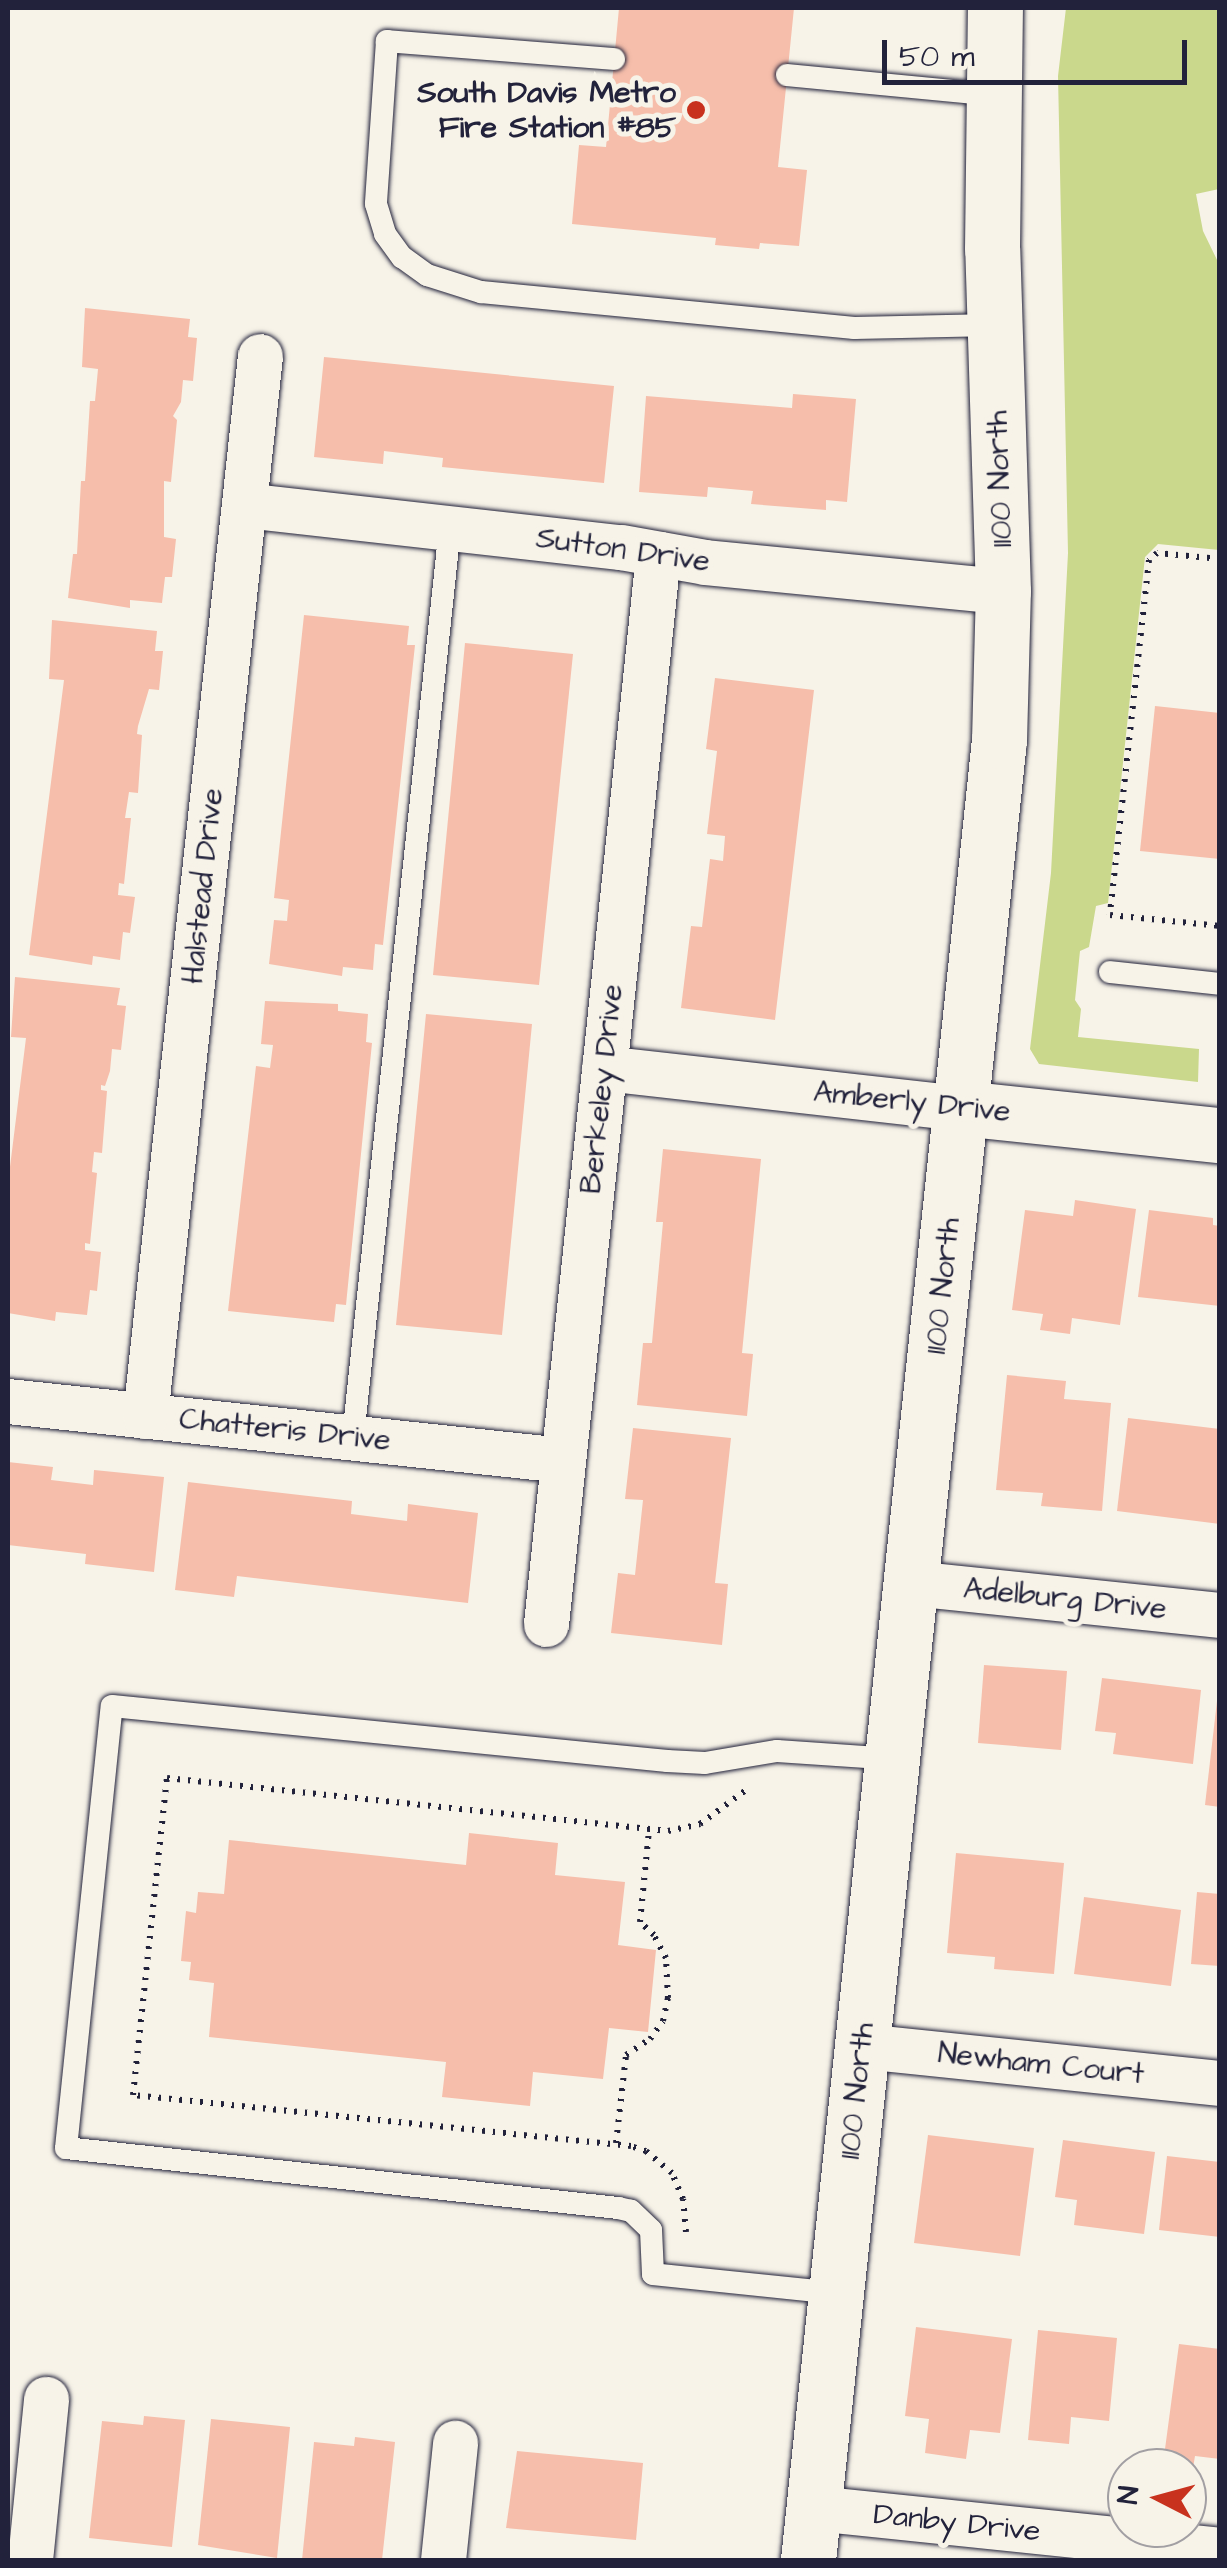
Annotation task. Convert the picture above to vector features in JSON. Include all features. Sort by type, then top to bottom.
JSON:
[{"type":"street","name":"1100 North","points":[[811,2534],[998,741],[1003,591],[995,326],[995,8]]},
{"type":"street","name":"Halstead Drive","points":[[146,1416],[260,356]]},
{"type":"street","name":"Sutton Drive","points":[[244,505],[1003,591]]},
{"type":"street","name":"Berkeley Drive","points":[[546,1624],[658,554]]},
{"type":"street","name":"Amberly Drive","points":[[604,1068],[1220,1135]]},
{"type":"street","name":"Chatteris Drive","points":[[8,1401],[563,1460]]},
{"type":"street","name":"Adelburg Drive","points":[[912,1583],[1220,1615]]},
{"type":"street","name":"Newham Court","points":[[862,2046],[1220,2083]]},
{"type":"street","points":[[30,2560],[46,2399]]},
{"type":"street","points":[[443,2560],[455,2443]]},
{"type":"street","name":"Danby Drive","points":[[811,2534],[1220,2550]]},
{"type":"lane","points":[[614,59],[387,41],[376,204],[385,234],[402,257],[426,276],[482,292],[869,328],[995,326]]},
{"type":"lane","points":[[788,75],[994,95]]},
{"type":"lane","points":[[354,1438],[450,528]]},
{"type":"lane","points":[[1110,972],[1220,984]]},
{"type":"lane","points":[[836,2293],[653,2274],[651,2230],[631,2211],[618,2208],[66,2148],[112,1706],[668,1761],[705,1763],[777,1751],[893,1759]]},
{"type":"path","points":[[1220,559],[1156,553],[1149,560],[1110,915],[1220,926]]},
{"type":"path","points":[[686,2244],[683,2200],[672,2174],[646,2151],[616,2143],[132,2095],[166,1778],[649,1830],[687,1830],[754,1786]]},
{"type":"path","points":[[616,2143],[626,2055],[650,2039],[662,2021],[668,1998],[666,1958],[654,1935],[640,1922],[649,1830]]},
{"type":"green space","points":[[1066,8],[1219,9],[1219,189],[1196,194],[1203,231],[1219,264],[1219,550],[1158,544],[1145,557],[1108,903],[1096,906],[1089,947],[1080,951],[1075,1000],[1081,1009],[1078,1037],[1199,1049],[1198,1082],[1039,1064],[1030,1049],[1051,873],[1068,553],[1058,76]]},
{"type":"building","name":"South Davis Metro Fire Station #85","points":[[619,8],[794,8],[778,167],[807,170],[799,246],[760,243],[759,249],[715,245],[716,238],[572,224],[579,145],[606,147]]},
{"type":"building","points":[[85,308],[190,319],[188,337],[197,338],[193,381],[183,380],[181,402],[173,416],[177,420],[171,482],[164,481],[164,537],[176,539],[172,577],[165,577],[162,603],[130,600],[130,608],[68,598],[73,554],[77,554],[90,401],[95,401],[98,369],[82,367]]},
{"type":"building","points":[[324,357],[614,386],[604,483],[442,467],[443,458],[384,451],[383,464],[314,457]]},
{"type":"building","points":[[793,394],[856,399],[847,502],[826,500],[826,510],[751,504],[753,491],[708,487],[707,497],[639,492],[646,396],[792,408]]},
{"type":"building","points":[[304,615],[409,626],[407,645],[415,645],[383,945],[375,944],[373,970],[343,967],[342,976],[269,964],[274,920],[287,921],[289,900],[274,898]]},
{"type":"building","points":[[52,620],[157,631],[155,651],[163,651],[159,690],[149,689],[138,726],[137,734],[142,735],[138,793],[129,792],[125,818],[131,818],[124,884],[119,883],[118,895],[135,897],[130,933],[123,932],[120,960],[93,956],[92,965],[29,955],[64,680],[49,679]]},
{"type":"building","points":[[465,643],[573,654],[539,985],[433,975]]},
{"type":"building","points":[[715,678],[814,690],[775,1020],[681,1008],[691,926],[702,927],[710,859],[723,861],[725,836],[707,834],[717,751],[706,749]]},
{"type":"building","points":[[1155,706],[1220,713],[1220,859],[1140,851]]},
{"type":"building","points":[[15,977],[120,988],[117,1005],[126,1006],[121,1050],[112,1049],[110,1071],[105,1086],[101,1085],[101,1090],[107,1091],[102,1153],[94,1152],[92,1172],[97,1173],[90,1244],[85,1243],[85,1250],[101,1252],[97,1291],[90,1290],[87,1315],[56,1312],[55,1321],[8,1313],[8,1183],[26,1038],[11,1037]]},
{"type":"building","points":[[265,1001],[338,1004],[338,1011],[368,1014],[366,1042],[372,1043],[346,1305],[336,1304],[334,1322],[228,1311],[256,1066],[270,1068],[273,1045],[261,1044]]},
{"type":"building","points":[[426,1014],[532,1024],[502,1335],[396,1325]]},
{"type":"building","points":[[663,1149],[761,1159],[742,1353],[753,1354],[747,1416],[637,1405],[643,1343],[652,1343],[663,1222],[656,1222]]},
{"type":"building","points":[[1075,1200],[1136,1209],[1120,1325],[1072,1318],[1070,1334],[1040,1330],[1043,1314],[1012,1310],[1025,1210],[1073,1216]]},
{"type":"building","points":[[1149,1210],[1213,1218],[1213,1225],[1220,1226],[1220,1306],[1138,1297]]},
{"type":"building","points":[[1007,1375],[1066,1381],[1064,1399],[1111,1403],[1102,1511],[1041,1506],[1043,1493],[996,1490]]},
{"type":"building","points":[[1128,1418],[1220,1429],[1220,1524],[1117,1511]]},
{"type":"building","points":[[633,1428],[731,1438],[715,1583],[728,1584],[722,1645],[611,1633],[618,1573],[635,1575],[643,1500],[625,1499]]},
{"type":"building","points":[[8,1462],[53,1467],[51,1480],[93,1485],[94,1470],[164,1477],[154,1572],[85,1564],[86,1554],[8,1545]]},
{"type":"building","points":[[188,1482],[352,1501],[351,1514],[407,1521],[408,1504],[478,1513],[468,1603],[237,1576],[234,1597],[175,1590]]},
{"type":"building","points":[[984,1665],[1067,1671],[1061,1750],[978,1743]]},
{"type":"building","points":[[1102,1678],[1201,1690],[1193,1764],[1113,1754],[1116,1733],[1095,1731]]},
{"type":"building","points":[[1220,1701],[1220,1807],[1205,1805]]},
{"type":"building","points":[[469,1833],[558,1843],[555,1875],[625,1882],[618,1945],[656,1950],[648,2032],[609,2028],[603,2079],[533,2072],[530,2106],[442,2097],[446,2062],[209,2037],[214,1983],[189,1980],[191,1962],[181,1961],[186,1911],[196,1913],[198,1892],[224,1894],[229,1840],[466,1865]]},
{"type":"building","points":[[956,1853],[1064,1863],[1054,1974],[994,1969],[995,1957],[947,1953]]},
{"type":"building","points":[[1197,1892],[1220,1894],[1220,1966],[1191,1964]]},
{"type":"building","points":[[1084,1897],[1181,1910],[1171,1986],[1074,1974]]},
{"type":"building","points":[[928,2135],[1034,2148],[1020,2256],[914,2243]]},
{"type":"building","points":[[1063,2140],[1155,2152],[1144,2234],[1074,2225],[1077,2200],[1055,2197]]},
{"type":"building","points":[[1167,2156],[1220,2162],[1220,2237],[1159,2230]]},
{"type":"building","points":[[916,2327],[1012,2339],[1000,2433],[970,2430],[966,2459],[925,2453],[929,2419],[905,2416]]},
{"type":"building","points":[[1038,2330],[1117,2338],[1109,2421],[1071,2417],[1069,2444],[1028,2440]]},
{"type":"building","points":[[1179,2344],[1220,2349],[1220,2459],[1207,2457],[1207,2448],[1165,2448]]},
{"type":"building","points":[[144,2416],[185,2420],[172,2547],[89,2538],[102,2421],[143,2425]]},
{"type":"building","points":[[211,2419],[290,2427],[277,2558],[198,2545]]},
{"type":"building","points":[[355,2437],[395,2442],[382,2560],[302,2560],[314,2442],[354,2446]]},
{"type":"building","points":[[517,2451],[643,2463],[636,2540],[506,2528]]},
{"type":"place","name":"South Davis Metro Fire Station #85","points":[[696,110]]}]
